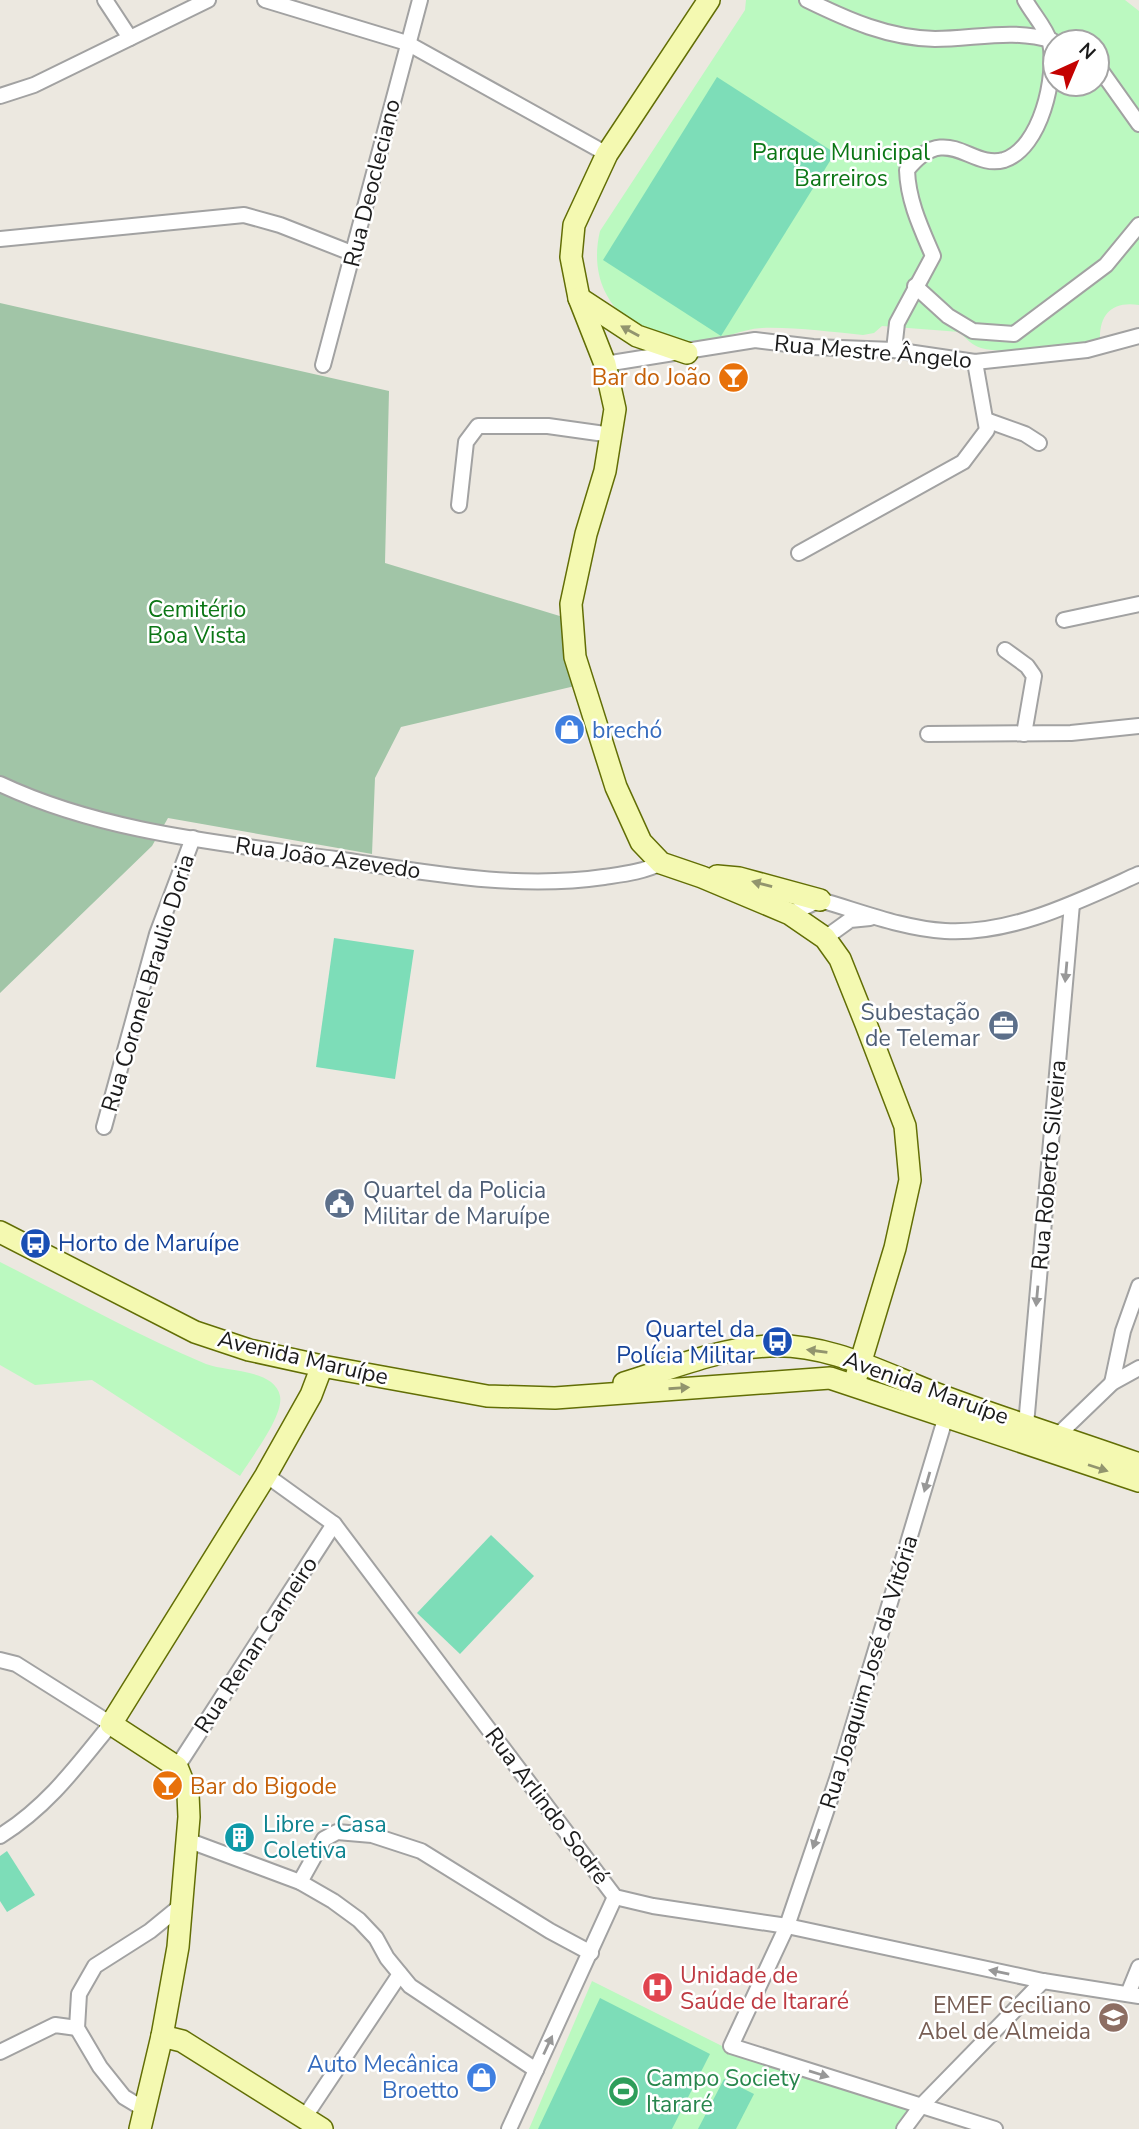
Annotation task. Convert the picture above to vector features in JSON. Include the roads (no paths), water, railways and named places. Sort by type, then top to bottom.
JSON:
[{"type":"main road","points":[[709,0],[607,154],[574,225],[571,257],[579,298],[605,364],[615,409],[597,502],[586,534],[571,604],[575,657],[616,787],[641,842],[661,863],[790,914],[825,938],[840,959],[866,1024],[905,1126],[910,1180],[895,1248],[863,1362],[854,1384]]},
{"type":"main road","points":[[579,298],[637,335],[687,353]]},
{"type":"main road","points":[[702,877],[726,875],[820,900]]},
{"type":"main road","name":"Avenida Maruípe","points":[[0,1232],[195,1332],[249,1350],[322,1366],[487,1396],[555,1398],[830,1378],[1139,1481]]},
{"type":"main road","name":"Avenida Maruípe","points":[[586,1394],[736,1350],[771,1346],[824,1352],[863,1362],[936,1394],[1139,1464]]},
{"type":"main road","points":[[142,2119],[162,2036],[183,1904],[188,1794],[177,1767],[111,1724],[266,1475],[310,1395],[322,1366]]},
{"type":"main road","points":[[162,2036],[182,2041],[322,2129]]},
{"type":"street","points":[[105,0],[130,38]]},
{"type":"street","points":[[0,96],[34,85],[208,0]]},
{"type":"street","points":[[265,0],[407,43],[607,154]]},
{"type":"street","name":"Rua Deocleciano","points":[[323,365],[420,0]]},
{"type":"street","points":[[807,0],[885,33],[942,39],[992,33],[1041,40]]},
{"type":"street","points":[[1026,0],[1044,28]]},
{"type":"street","points":[[1111,85],[1139,124]]},
{"type":"street","points":[[894,351],[897,323],[933,256],[907,188],[907,170],[917,157],[939,147],[963,150],[984,159],[1001,161],[1013,156],[1036,133],[1045,98]]},
{"type":"street","points":[[0,239],[244,215],[280,225],[354,254]]},
{"type":"street","points":[[915,286],[948,316],[973,331],[1014,334],[1106,265],[1139,225]]},
{"type":"street","name":"Rua Mestre Ângelo","points":[[605,364],[755,341],[894,351],[975,362],[1087,350],[1126,342],[1139,336]]},
{"type":"street","points":[[800,553],[963,462],[987,430],[975,362]]},
{"type":"street","points":[[986,421],[1025,434],[1039,443]]},
{"type":"street","points":[[459,505],[466,442],[478,426],[548,426],[612,435]]},
{"type":"street","points":[[1064,620],[1139,604]]},
{"type":"street","points":[[1005,650],[1027,666],[1034,676],[1024,734]]},
{"type":"street","points":[[928,734],[1024,734],[1139,726]]},
{"type":"street","name":"Rua João Azevedo","points":[[0,784],[70,812],[193,838],[507,883],[573,881],[646,871],[661,863]]},
{"type":"street","name":"Rua Coronel Braulio Doria","points":[[104,1127],[157,934],[193,838]]},
{"type":"street","points":[[790,914],[820,900],[942,931],[975,931],[1072,904],[1139,874]]},
{"type":"street","name":"Rua Roberto Silveira","points":[[1026,1425],[1072,904]]},
{"type":"street","points":[[825,938],[850,920],[882,917]]},
{"type":"street","points":[[1112,1383],[1123,1331],[1139,1286]]},
{"type":"street","points":[[1058,1435],[1112,1383],[1139,1368]]},
{"type":"street","name":"Rua Joaquim José da Vitória","points":[[921,2106],[731,2046],[787,1926],[838,1776],[946,1416]]},
{"type":"street","name":"Rua Arlindo Sodré","points":[[266,1475],[334,1524],[615,1897],[653,1906],[787,1926],[1042,1981],[1134,1995]]},
{"type":"street","name":"Rua Renan Carneiro","points":[[177,1767],[334,1524]]},
{"type":"street","points":[[0,1659],[111,1724],[51,1797],[25,1820],[0,1836]]},
{"type":"street","points":[[300,1882],[324,1839],[337,1832],[372,1835],[421,1852],[591,1953]]},
{"type":"street","points":[[187,1840],[300,1882],[359,1920],[376,1938],[410,1986],[536,2070]]},
{"type":"street","points":[[509,2129],[615,1897]]},
{"type":"street","points":[[142,2119],[100,2067],[77,2028],[79,1994],[95,1966],[150,1931],[183,1904]]},
{"type":"street","points":[[1134,1995],[1139,1967]]},
{"type":"street","points":[[304,2118],[400,1974]]},
{"type":"street","points":[[904,2129],[921,2106],[1042,1981]]},
{"type":"street","points":[[0,2052],[55,2025],[77,2028]]},
{"type":"street","points":[[921,2106],[995,2129]]},
{"type":"place","name":"Bar do João","points":[[734,377]]},
{"type":"place","name":"brechó","points":[[569,730]]},
{"type":"place","name":"Subestação de Telemar","points":[[1003,1025]]},
{"type":"place","name":"Quartel da Policia Militar de Maruípe","points":[[340,1203]]},
{"type":"place","name":"Horto de Maruípe","points":[[35,1243]]},
{"type":"place","name":"Quartel da Polícia Militar","points":[[778,1342]]},
{"type":"place","name":"Bar do Bigode","points":[[167,1786]]},
{"type":"place","name":"Libre - Casa Coletiva","points":[[240,1837]]},
{"type":"place","name":"Unidade de Saúde de Itararé","points":[[657,1988]]},
{"type":"place","name":"EMEF Ceciliano Abel de Almeida","points":[[1114,2018]]},
{"type":"place","name":"Auto Mecânica Broetto","points":[[482,2077]]},
{"type":"place","name":"Campo Society Itararé","points":[[623,2091]]},
{"type":"park label","name":"Parque Municipal Barreiros","points":[[841,165]]},
{"type":"park label","name":"Cemitério Boa Vista","points":[[197,622]]}]
